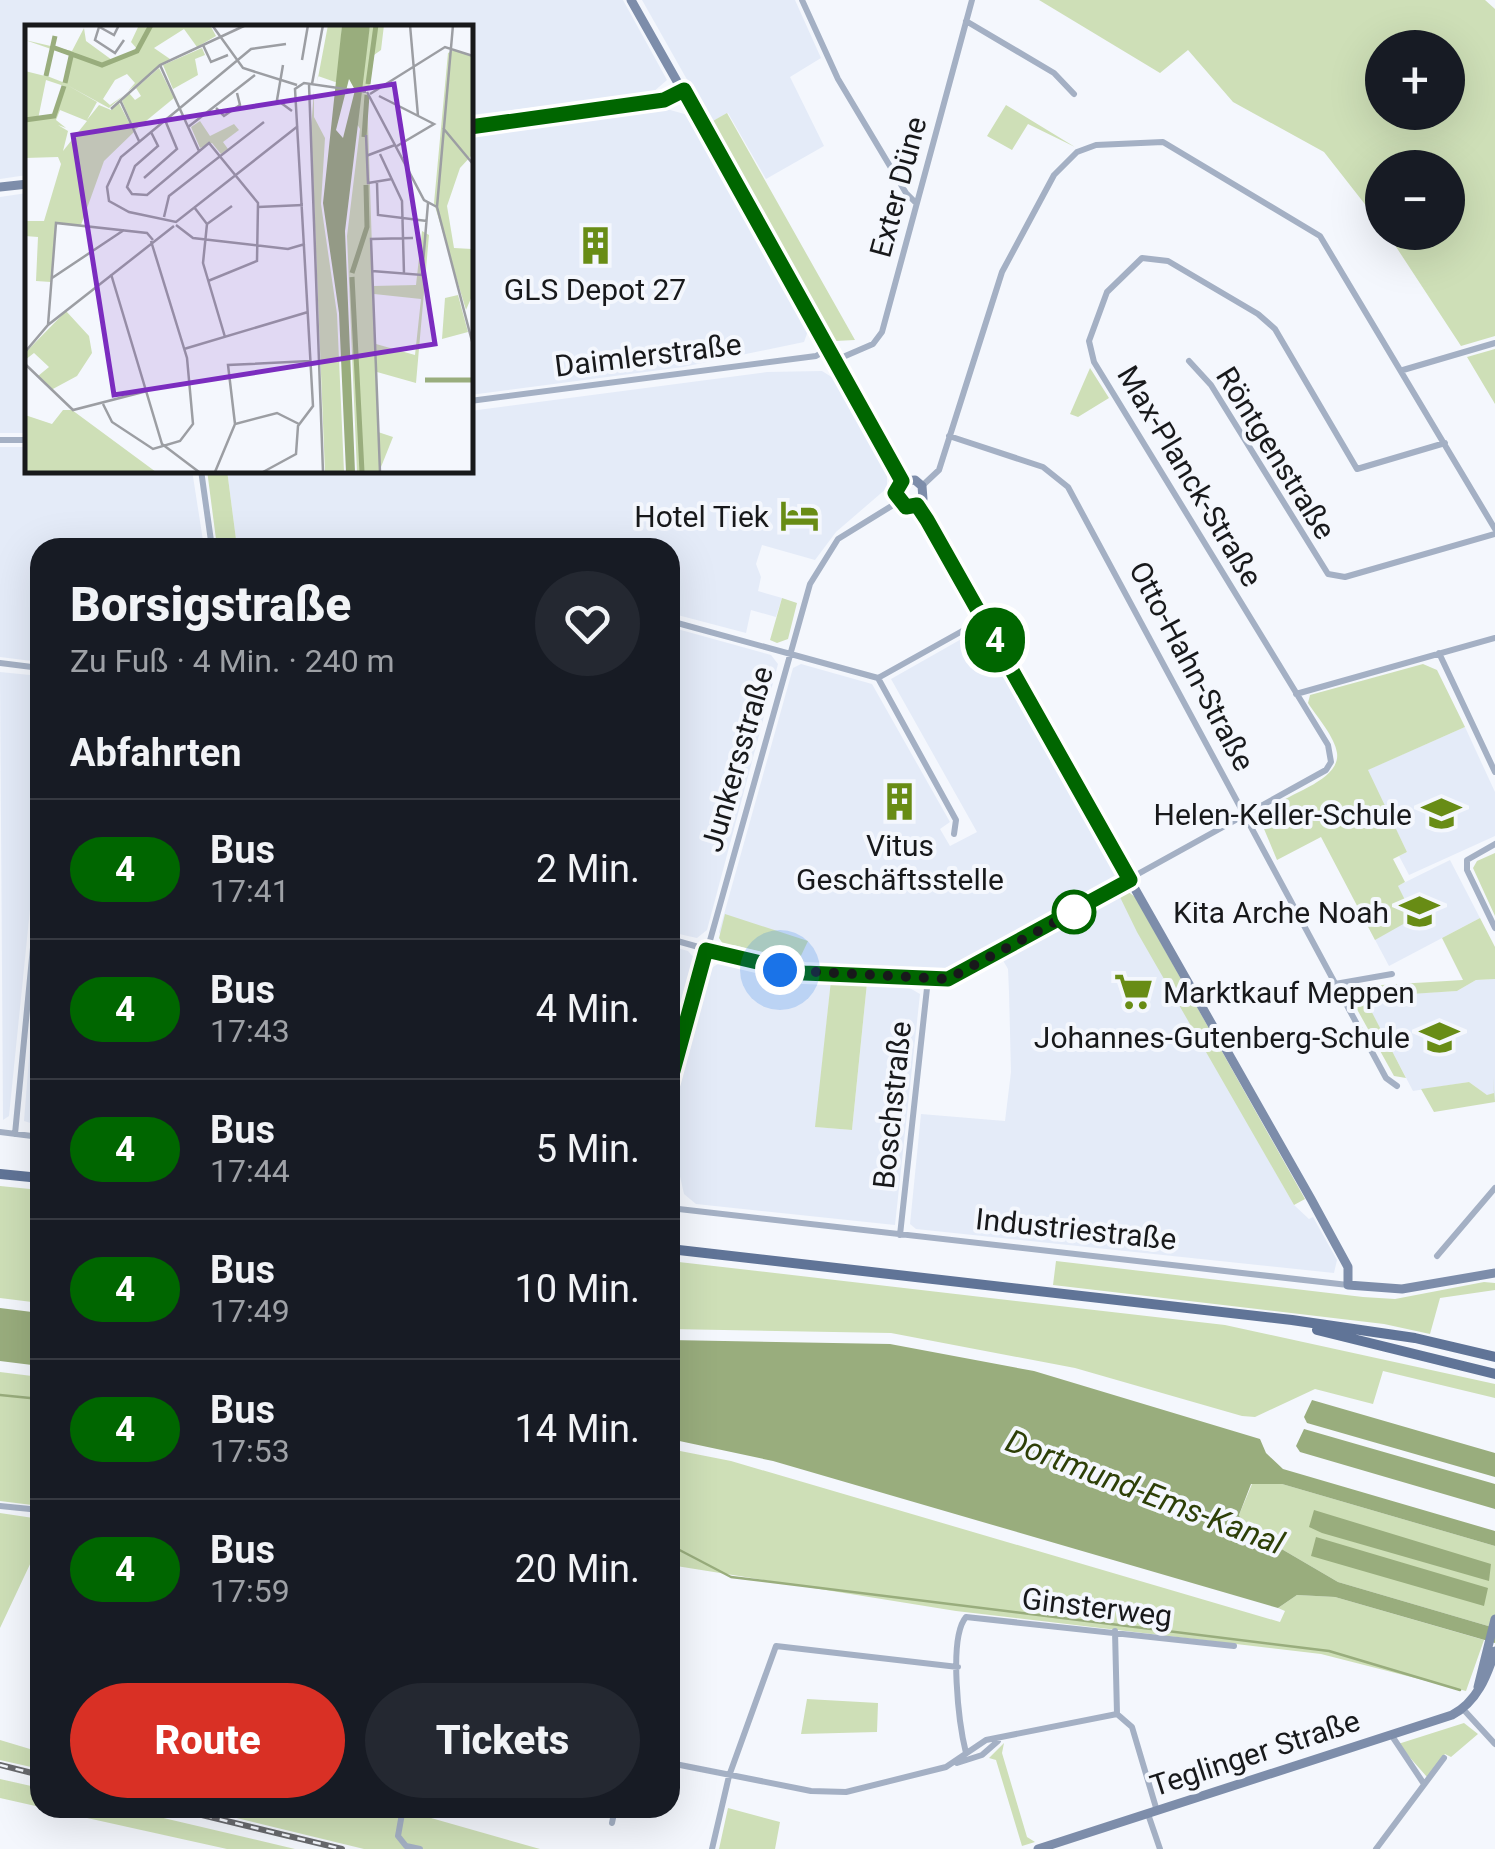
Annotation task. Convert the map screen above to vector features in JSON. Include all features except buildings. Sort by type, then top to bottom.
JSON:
[{"type":"main road","points":[[0,1174],[30,1177]]},
{"type":"main road","points":[[680,1250],[1252,1315],[1415,1338],[1495,1357]]},
{"type":"main road","points":[[1252,1315],[1495,1374]]},
{"type":"street","points":[[631,0],[902,481]]},
{"type":"street","points":[[802,0],[838,79],[906,194],[916,203]]},
{"type":"street","name":"Exter Düne","points":[[836,360],[873,344],[882,332],[972,0]]},
{"type":"street","points":[[966,21],[1054,73],[1074,94]]},
{"type":"street","points":[[472,127],[664,100],[684,90]]},
{"type":"street","points":[[922,486],[911,479],[902,481],[895,493],[898,502],[906,507],[917,505],[922,499],[922,486],[939,470],[991,302],[1013,248],[1064,162],[1096,145],[1139,140],[1176,147],[1320,236],[1495,532]]},
{"type":"street","points":[[0,188],[25,184]]},
{"type":"street","name":"Max-Planck-Straße","points":[[1247,814],[1317,775],[1330,762],[1328,745],[1094,362],[1089,340],[1108,292],[1136,261],[1158,258],[1258,314],[1281,339],[1357,468],[1446,444]]},
{"type":"street","points":[[1402,370],[1495,344]]},
{"type":"street","name":"Daimlerstraße","points":[[472,401],[816,356],[829,348]]},
{"type":"street","name":"Röntgenstraße","points":[[1189,362],[1211,385],[1328,574],[1345,577],[1495,532]]},
{"type":"street","name":"Otto-Hahn-Straße","points":[[950,436],[1043,468],[1068,488],[1386,1078],[1397,1086]]},
{"type":"street","points":[[202,472],[211,538]]},
{"type":"street","name":"Junkersstraße","points":[[680,1039],[791,653],[822,560],[838,539],[898,502]]},
{"type":"street","points":[[917,505],[1345,1261],[1348,1285]]},
{"type":"street","points":[[680,624],[878,678],[983,620]]},
{"type":"street","points":[[1296,694],[1495,638]]},
{"type":"street","points":[[1439,653],[1495,772]]},
{"type":"street","points":[[0,663],[30,667]]},
{"type":"street","points":[[878,678],[956,820],[954,834]]},
{"type":"street","points":[[680,942],[780,970],[928,979],[961,975],[1247,814]]},
{"type":"street","points":[[1495,844],[1467,860],[1467,870],[1495,928]]},
{"type":"street","points":[[1335,984],[1392,974]]},
{"type":"street","points":[[15,1134],[30,979]]},
{"type":"street","name":"Boschstraße","points":[[900,1235],[928,979]]},
{"type":"street","points":[[0,1132],[30,1136]]},
{"type":"street","points":[[1438,1256],[1495,1188]]},
{"type":"street","name":"Industriestraße","points":[[680,1209],[1348,1285],[1402,1289],[1495,1275]]},
{"type":"street","points":[[0,1506],[30,1509]]},
{"type":"street","name":"Ginsterweg","points":[[958,1667],[960,1626],[972,1615],[1234,1646]]},
{"type":"street","points":[[1494,1623],[1488,1676],[1463,1710],[1495,1744]]},
{"type":"street","points":[[1115,1631],[1118,1714],[1132,1727],[1160,1849]]},
{"type":"street","points":[[712,1849],[729,1776],[776,1646],[958,1667],[967,1754]]},
{"type":"street","points":[[1478,1690],[1492,1646]]},
{"type":"street","name":"Teglinger Straße","points":[[1038,1849],[1463,1710]]},
{"type":"street","points":[[946,1767],[975,1744],[1118,1714]]},
{"type":"street","points":[[1392,1736],[1424,1784]]},
{"type":"street","points":[[680,1765],[832,1794],[946,1767],[982,1754],[1003,1737]]},
{"type":"street","points":[[1376,1849],[1444,1758]]},
{"type":"street","points":[[402,1818],[398,1836],[406,1846],[420,1849]]},
{"type":"street","points":[[612,1824],[613,1818]]},
{"type":"shaded area","points":[[0,0],[623,0],[667,80],[652,93],[472,115],[472,25],[25,25],[25,175],[0,179]]},
{"type":"shaded area","points":[[642,0],[795,0],[821,58],[790,77],[824,146],[766,179],[728,113],[711,122]]},
{"type":"shaded area","points":[[1039,0],[1485,0],[1495,9],[1495,336],[1461,346],[1398,250],[1465,250],[1465,150],[1365,150],[1365,204],[1324,152],[1233,102],[1188,50],[1160,73]]},
{"type":"shaded area","points":[[1006,105],[1075,147],[1028,124],[1012,150],[987,136]]},
{"type":"shaded area","points":[[663,108],[688,115],[809,328],[804,342],[683,367],[472,395],[472,133]]},
{"type":"shaded area","points":[[727,113],[855,340],[835,341],[711,122]]},
{"type":"shaded area","points":[[25,193],[25,433],[0,433],[0,197]]},
{"type":"shaded area","points":[[1495,349],[1495,404],[1467,357]]},
{"type":"shaded area","points":[[1090,368],[1109,398],[1078,417],[1070,414]]},
{"type":"shaded area","points":[[822,371],[838,381],[887,467],[887,488],[836,532],[815,560],[762,545],[756,564],[761,577],[758,591],[782,598],[776,617],[751,610],[746,633],[680,616],[680,538],[236,538],[227,472],[472,472],[472,411],[767,372]]},
{"type":"shaded area","points":[[0,447],[25,447],[25,472],[192,472],[203,538],[30,538],[30,661],[0,657]]},
{"type":"shaded area","points":[[207,472],[227,472],[236,538],[216,538]]},
{"type":"shaded area","points":[[782,598],[797,603],[788,639],[777,643],[770,640]]},
{"type":"shaded area","points":[[680,630],[771,655],[778,664],[707,930],[697,938],[680,934]]},
{"type":"shaded area","points":[[972,633],[982,636],[1061,775],[1065,773],[1117,868],[1117,880],[967,967],[948,972],[795,969],[728,952],[719,932],[793,668],[801,664],[872,684],[950,822],[940,829],[950,846],[977,832],[891,679]]},
{"type":"shaded area","points":[[1423,664],[1437,670],[1465,727],[1368,770],[1407,852],[1393,859],[1405,882],[1398,886],[1414,918],[1375,940],[1321,837],[1277,860],[1259,817],[1318,781],[1335,764],[1336,747],[1308,703],[1310,695]]},
{"type":"shaded area","points":[[0,672],[30,675],[30,909],[9,1116],[3,1120]]},
{"type":"shaded area","name":"Helen-Keller-Schule","points":[[1465,727],[1495,792],[1495,836],[1409,875],[1399,856],[1407,852],[1367,770]]},
{"type":"shaded area","points":[[1495,853],[1495,916],[1473,868],[1477,861]]},
{"type":"shaded area","name":"Kita Arche Noah","points":[[1450,860],[1480,918],[1389,966],[1357,906]]},
{"type":"shaded area","points":[[1126,890],[1135,897],[1305,1199],[1294,1205],[1137,932],[1117,891]]},
{"type":"shaded area","points":[[1117,891],[1294,1205],[1309,1219],[1313,1217],[1337,1260],[1334,1273],[916,1229],[910,1224],[921,1114],[1005,1121],[1011,1072],[1008,969],[1001,957]]},
{"type":"shaded area","points":[[725,914],[808,941],[798,962],[734,945],[725,947],[719,938]]},
{"type":"shaded area","points":[[1480,918],[1495,947],[1495,979],[1476,980],[1457,991],[1364,997],[1406,1078],[1394,1076],[1348,993],[1349,987],[1463,980],[1442,938]]},
{"type":"shaded area","points":[[680,949],[696,960],[680,1020]]},
{"type":"shaded area","points":[[723,961],[779,976],[831,980],[816,1127],[852,1130],[867,983],[908,987],[920,994],[895,1225],[696,1204],[684,1194],[680,1177],[680,1073],[708,970]]},
{"type":"shaded area","name":"Johannes-Gutenberg-Schule","points":[[1495,979],[1495,1101],[1469,1082],[1413,1091],[1363,996],[1457,991],[1476,980]]},
{"type":"shaded area","points":[[831,980],[867,983],[852,1130],[815,1127]]},
{"type":"shaded area","points":[[30,1046],[30,1123],[24,1121]]},
{"type":"shaded area","points":[[1493,1077],[1495,1102],[1434,1112],[1421,1089],[1469,1082],[1487,1095],[1494,1093]]},
{"type":"shaded area","points":[[0,1186],[30,1189],[30,1302],[0,1298]]},
{"type":"shaded area","points":[[1056,1261],[1363,1297],[1395,1299],[1484,1282],[1495,1283],[1495,1290],[1440,1298],[1430,1334],[1384,1324],[1053,1285]]},
{"type":"shaded area","points":[[680,1262],[1225,1325],[1495,1384],[1495,1398],[1383,1371],[1373,1404],[1315,1389],[1255,1417],[1242,1416],[1075,1368],[891,1333],[680,1329]]},
{"type":"shaded area","points":[[0,1372],[30,1376],[30,1505],[0,1501]]},
{"type":"shaded area","points":[[680,1451],[731,1461],[1280,1622],[1285,1611],[1278,1608],[1297,1595],[1335,1597],[1484,1640],[1466,1691],[1321,1654],[956,1611],[680,1567]]},
{"type":"shaded area","points":[[1252,1484],[1282,1484],[1495,1546],[1495,1628],[1338,1582],[1244,1527],[1239,1515]]},
{"type":"shaded area","points":[[0,1513],[30,1518],[30,1564],[0,1628]]},
{"type":"shaded area","points":[[807,1699],[878,1703],[877,1732],[801,1734]]},
{"type":"shaded area","points":[[1464,1723],[1478,1734],[1451,1757],[1445,1754],[1427,1777],[1398,1744]]},
{"type":"shaded area","points":[[0,1740],[30,1749],[30,1767],[0,1760]]},
{"type":"shaded area","points":[[1004,1743],[1002,1753],[1027,1837],[1035,1842],[1022,1846],[996,1760],[989,1758]]},
{"type":"shaded area","points":[[0,1779],[30,1786],[30,1805],[0,1798]]},
{"type":"shaded area","points":[[728,1808],[780,1822],[775,1849],[719,1849]]},
{"type":"shaded area","points":[[87,1818],[163,1818],[295,1849],[227,1849]]},
{"type":"shaded area","points":[[237,1818],[431,1818],[540,1849],[364,1849]]},
{"type":"water","points":[[0,1308],[30,1312],[30,1365],[0,1361]]},
{"type":"water","name":"Dortmund-Ems-Kanal","points":[[680,1340],[890,1344],[1034,1371],[1260,1439],[1266,1453],[1283,1469],[1495,1531],[1495,1546],[1282,1484],[1251,1484],[1239,1515],[1244,1527],[1338,1582],[1495,1628],[1495,1643],[1335,1597],[1297,1595],[1278,1608],[773,1461],[680,1441]]},
{"type":"water","points":[[1312,1400],[1495,1453],[1495,1477],[1307,1423],[1304,1417]]},
{"type":"water","points":[[1304,1429],[1495,1484],[1495,1509],[1300,1452],[1296,1446]]},
{"type":"water","points":[[1314,1510],[1491,1564],[1489,1581],[1322,1533],[1309,1527]]},
{"type":"water","points":[[1316,1537],[1488,1588],[1484,1606],[1311,1556]]},
{"type":"waterway","points":[[0,1395],[30,1398]]},
{"type":"waterway","points":[[680,1550],[731,1577],[1329,1651],[1460,1690]]},
{"type":"railway","points":[[0,1765],[30,1772]]},
{"type":"railway","points":[[214,1818],[342,1849]]},
{"type":"bus line","name":"4","points":[[472,127],[664,100],[684,90],[902,481],[895,493],[898,502],[910,508],[917,505],[927,520],[1130,880],[948,979],[804,973],[706,950],[680,1045]]},
{"type":"place","name":"GLS Depot 27","points":[[595,245]]},
{"type":"place","name":"Hotel Tiek","points":[[799,516]]},
{"type":"place","name":"Vitus Geschäftsstelle","points":[[900,801]]},
{"type":"place","name":"Helen-Keller-Schule","points":[[1442,814]]},
{"type":"place","name":"Kita Arche Noah","points":[[1419,912]]},
{"type":"place","name":"Marktkauf Meppen","points":[[1133,992]]},
{"type":"place","name":"Johannes-Gutenberg-Schule","points":[[1440,1037]]},
{"type":"route","points":[[780,970],[948,979],[1074,912]]}]
